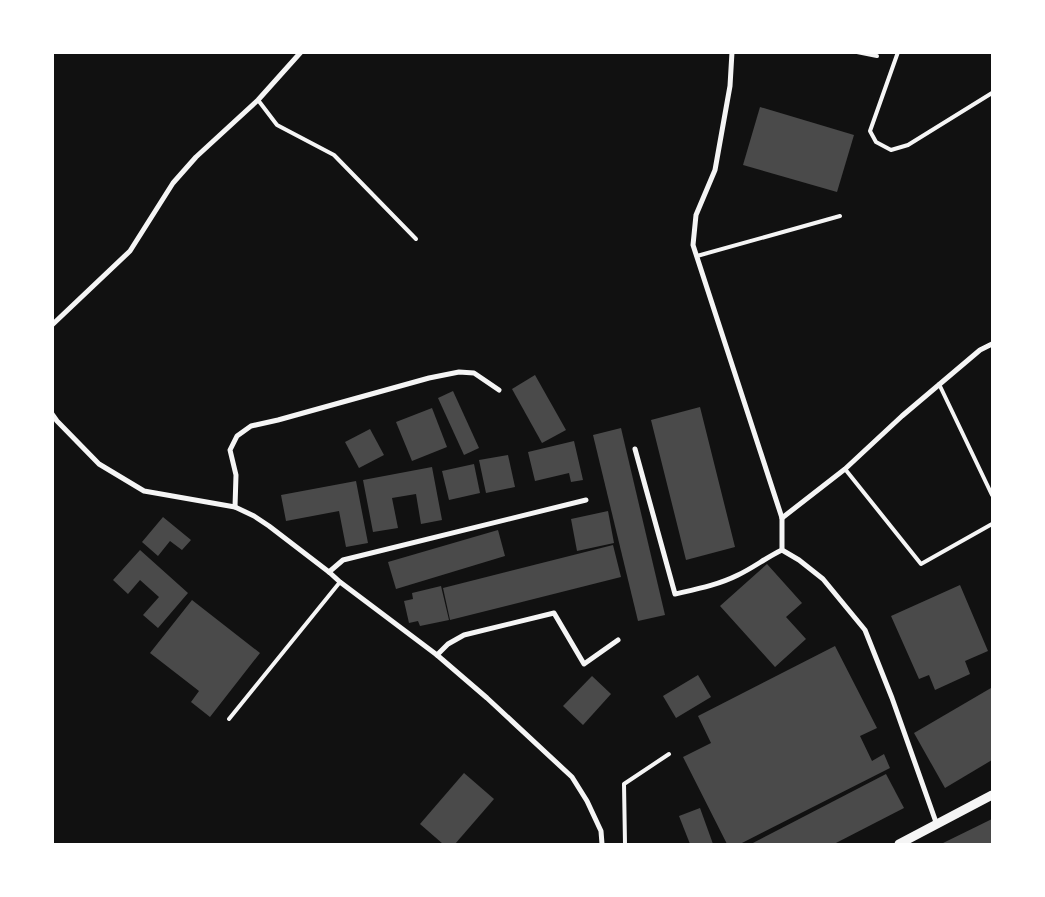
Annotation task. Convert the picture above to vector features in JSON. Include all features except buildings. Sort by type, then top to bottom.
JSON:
[{"type":"street","points":[[52,325],[130,251],[173,183],[196,157],[258,100],[302,52]]},
{"type":"street","points":[[732,52],[730,86],[715,170],[696,215],[693,245],[782,518],[782,550]]},
{"type":"street","points":[[782,518],[845,469],[902,416],[980,350],[992,344]]},
{"type":"street","points":[[235,507],[236,475],[230,450],[237,436],[251,426],[429,378],[459,372],[474,373],[499,390]]},
{"type":"street","points":[[52,414],[99,464],[144,491],[235,507],[254,516],[437,655],[487,698],[572,777],[587,801],[601,831],[602,844]]},
{"type":"street","points":[[635,450],[675,594],[715,585],[740,575],[782,550]]},
{"type":"street","points":[[329,572],[343,560],[586,500]]},
{"type":"street","points":[[782,550],[799,560],[823,579],[865,630],[892,698],[937,825]]},
{"type":"street","points":[[437,655],[448,644],[464,635],[554,612],[584,664],[618,640]]},
{"type":"street","points":[[898,844],[915,840],[937,825],[992,795]]},
{"type":"lane","points":[[857,52],[877,56]]},
{"type":"lane","points":[[898,52],[870,131],[876,142],[891,150],[908,145],[992,93]]},
{"type":"lane","points":[[258,100],[277,125],[334,155],[416,239]]},
{"type":"lane","points":[[697,256],[840,216]]},
{"type":"lane","points":[[939,384],[992,495]]},
{"type":"lane","points":[[845,469],[921,564],[992,524]]},
{"type":"lane","points":[[229,719],[340,582]]},
{"type":"lane","points":[[625,844],[624,784],[669,754]]}]
